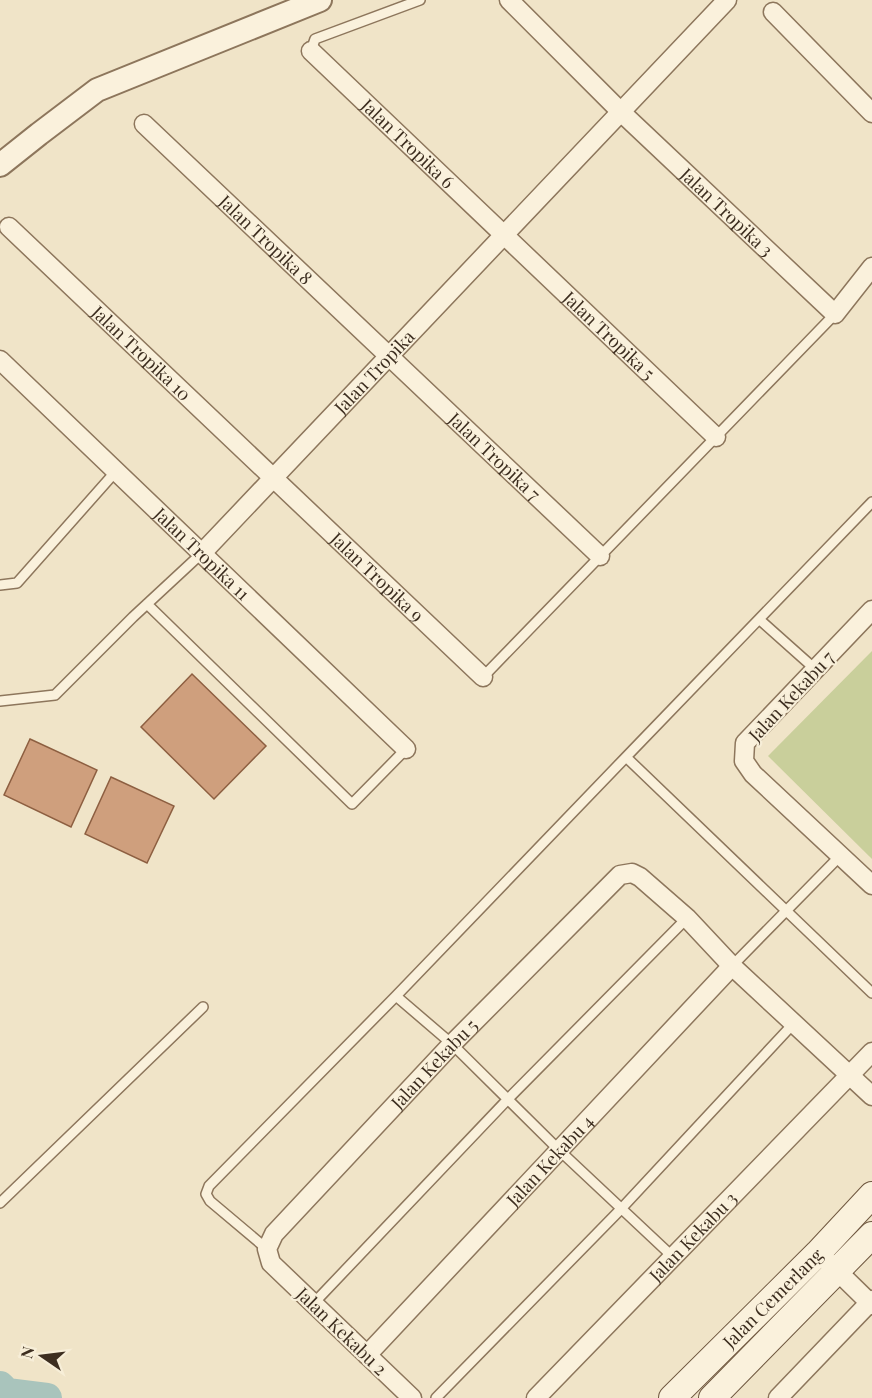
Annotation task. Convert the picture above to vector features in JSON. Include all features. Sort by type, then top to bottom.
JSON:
[{"type":"main road","name":"Jalan Cemerlang","points":[[672,1398],[872,1196]]},
{"type":"main road","name":"Jalan Cemerlang","points":[[712,1398],[872,1235]]},
{"type":"street","points":[[0,165],[97,90],[320,0]]},
{"type":"street","name":"Jalan Tropika 3","points":[[509,0],[621,112],[835,314]]},
{"type":"street","name":"Jalan Tropika","points":[[202,553],[726,0]]},
{"type":"street","points":[[773,12],[872,113]]},
{"type":"street","name":"Jalan Tropika 6","points":[[311,51],[503,235]]},
{"type":"street","name":"Jalan Tropika 8","points":[[144,124],[389,356]]},
{"type":"street","name":"Jalan Tropika 10","points":[[9,227],[273,478]]},
{"type":"street","name":"Jalan Tropika 5","points":[[503,235],[716,437]]},
{"type":"street","points":[[835,314],[872,267]]},
{"type":"street","name":"Jalan Tropika 7","points":[[389,356],[600,556]]},
{"type":"street","name":"Jalan Tropika 11","points":[[0,360],[406,749]]},
{"type":"street","name":"Jalan Tropika 9","points":[[273,478],[483,677]]},
{"type":"street","name":"Jalan Kekabu 7","points":[[872,610],[745,743],[744,761],[753,774],[872,885]]},
{"type":"street","name":"Jalan Kekabu 5","points":[[269,1256],[274,1234],[452,1044],[620,875],[632,873],[640,877],[687,918]]},
{"type":"street","points":[[687,918],[732,966],[872,1096]]},
{"type":"street","name":"Jalan Kekabu 4","points":[[367,1355],[732,966]]},
{"type":"street","name":"Jalan Kekabu 3","points":[[536,1398],[872,1052]]},
{"type":"street","points":[[778,1398],[871,1302],[818,1253]]},
{"type":"street","name":"Jalan Kekabu 2","points":[[269,1256],[313,1304],[412,1398]]},
{"type":"lane","points":[[311,51],[315,39],[420,0]]},
{"type":"lane","points":[[483,677],[835,314]]},
{"type":"lane","points":[[0,585],[17,583],[117,470]]},
{"type":"lane","points":[[269,1256],[210,1201],[206,1194],[209,1186],[396,996],[872,502]]},
{"type":"lane","name":"Jalan Tropika","points":[[0,701],[56,695],[202,553]]},
{"type":"lane","points":[[147,604],[352,804],[406,749]]},
{"type":"lane","points":[[760,620],[815,669]]},
{"type":"lane","points":[[626,757],[872,993]]},
{"type":"lane","points":[[732,966],[840,856]]},
{"type":"lane","points":[[313,1304],[508,1099],[687,918]]},
{"type":"lane","points":[[396,996],[452,1044],[673,1257]]},
{"type":"lane","points":[[0,1203],[203,1006]]},
{"type":"lane","points":[[436,1398],[621,1209],[794,1023]]},
{"type":"green space","points":[[872,651],[872,859],[768,756]]},
{"type":"building","points":[[192,674],[266,746],[214,799],[141,727]]},
{"type":"building","points":[[30,739],[97,770],[71,827],[4,795]]},
{"type":"building","points":[[111,777],[174,806],[147,863],[85,834]]},
{"type":"waterway","points":[[0,1386],[7,1393],[47,1398]]}]
